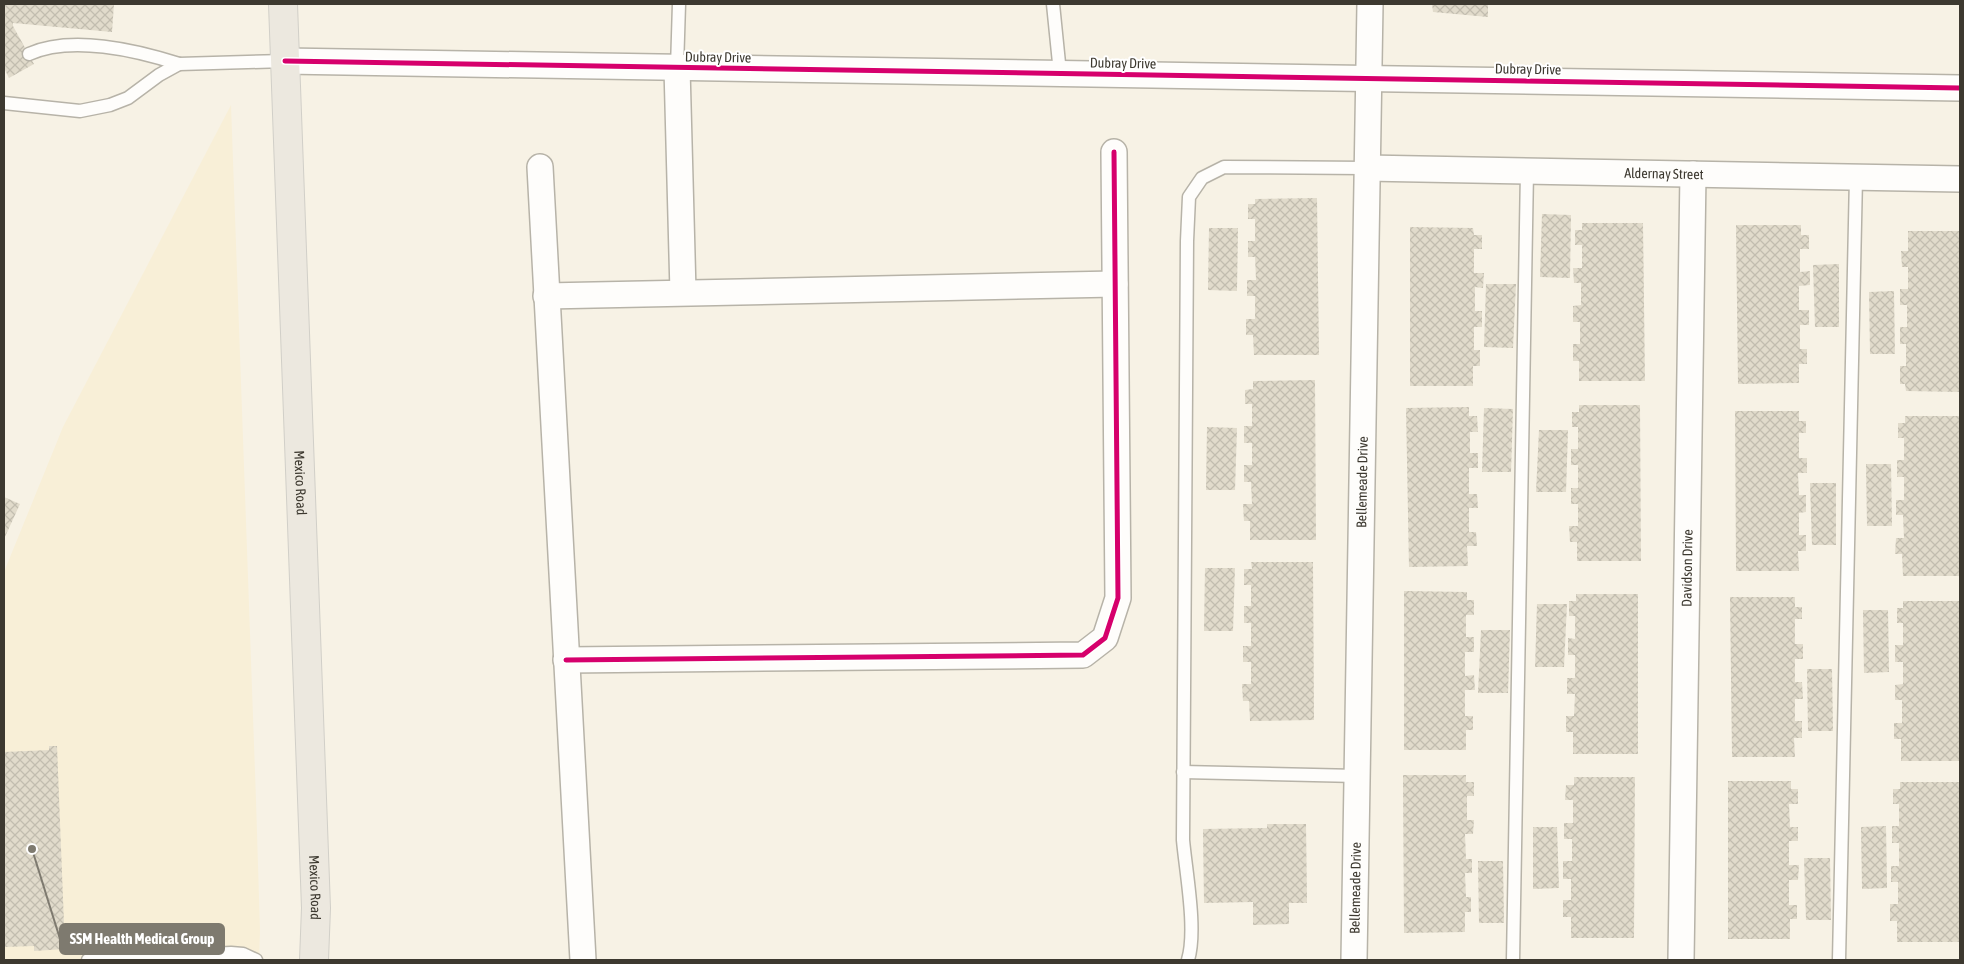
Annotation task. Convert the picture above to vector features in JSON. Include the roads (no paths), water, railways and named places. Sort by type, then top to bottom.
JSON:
[{"type":"main road","name":"Mexico Road","points":[[283,4],[315,888],[314,960]]},
{"type":"street","name":"Bellemeade Drive","points":[[1354,960],[1370,4]]},
{"type":"street","name":"Dubray Drive","points":[[285,62],[1960,88]]},
{"type":"street","points":[[677,68],[683,292]]},
{"type":"street","points":[[566,660],[1083,655],[1105,638],[1118,598],[1114,152]]},
{"type":"street","points":[[540,167],[583,960]]},
{"type":"street","name":"Aldernay Street","points":[[1366,168],[1960,179]]},
{"type":"street","name":"Davidson Drive","points":[[1681,960],[1693,174]]},
{"type":"street","points":[[546,296],[1115,284]]},
{"type":"lane","points":[[677,68],[679,4]]},
{"type":"lane","points":[[1053,4],[1060,73]]},
{"type":"lane","points":[[29,54],[40,49],[63,46],[97,46],[147,54],[179,64],[285,62]]},
{"type":"lane","points":[[4,104],[80,112],[110,105],[128,98],[179,64]]},
{"type":"lane","points":[[1188,960],[1192,948],[1183,840],[1183,772],[1187,242],[1189,198],[1202,178],[1224,167],[1366,168]]},
{"type":"lane","points":[[1513,960],[1527,171]]},
{"type":"lane","points":[[1839,960],[1856,177]]},
{"type":"lane","points":[[1183,772],[1357,776]]},
{"type":"lane","points":[[88,960],[231,953],[243,954],[256,960]]},
{"type":"place","name":"SSM Health Medical Group","points":[[32,849]]}]
